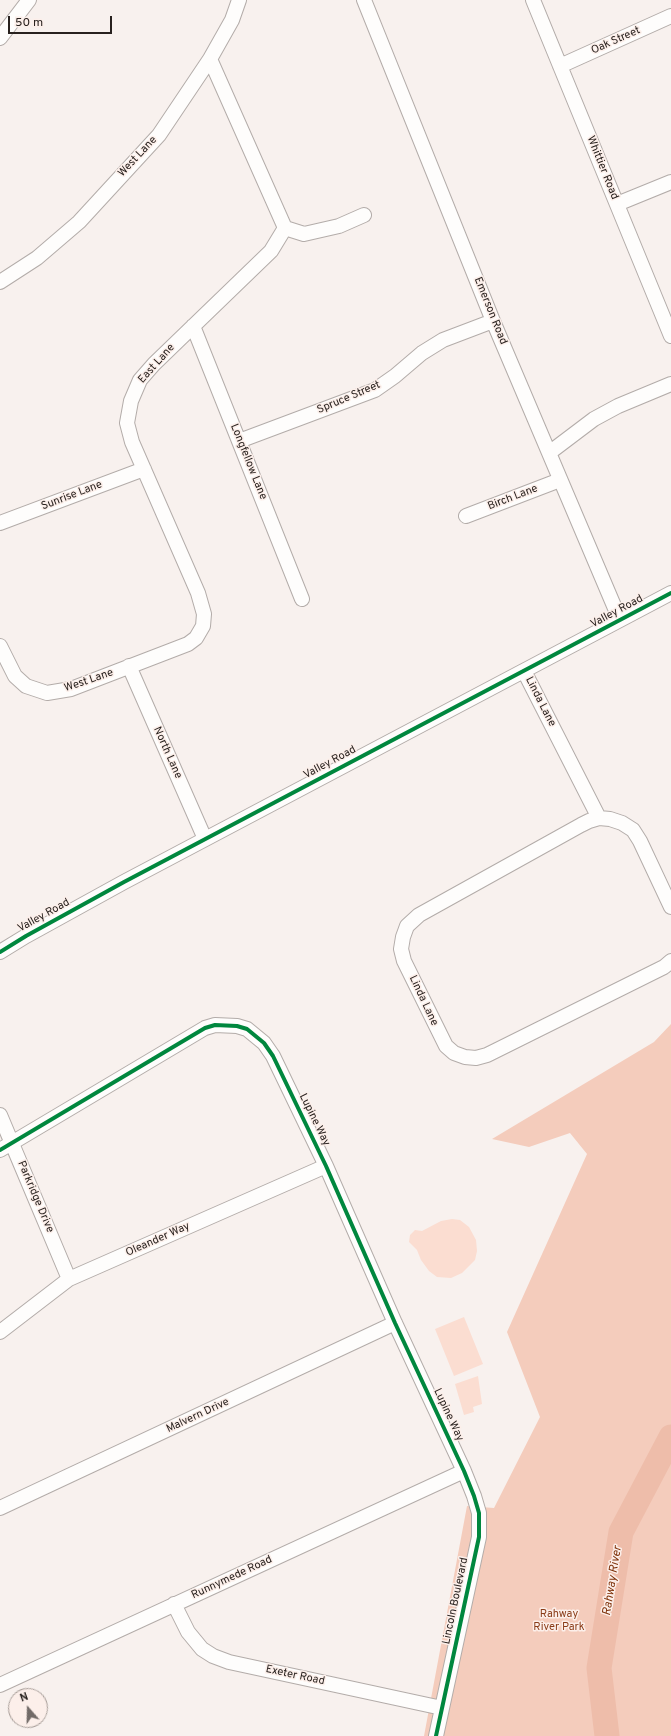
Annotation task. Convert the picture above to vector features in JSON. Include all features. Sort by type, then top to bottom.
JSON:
[{"type":"street","points":[[0,38],[29,0]]},
{"type":"street","name":"West Lane","points":[[0,282],[37,258],[79,222],[159,135],[210,59],[232,20],[240,0]]},
{"type":"street","name":"Emerson Road","points":[[364,0],[493,321],[620,620]]},
{"type":"street","name":"Whittier Road","points":[[533,0],[671,336]]},
{"type":"street","name":"Oak Street","points":[[560,66],[671,16]]},
{"type":"street","points":[[210,59],[285,228],[304,234],[339,226],[364,215]]},
{"type":"street","points":[[617,204],[671,182]]},
{"type":"street","name":"East Lane","points":[[129,666],[188,644],[196,638],[203,626],[204,614],[198,593],[132,442],[127,423],[131,401],[140,380],[193,326],[271,251],[285,228]]},
{"type":"street","name":"Spruce Street","points":[[239,441],[375,390],[395,376],[422,353],[443,340],[493,321]]},
{"type":"street","name":"Longfellow Lane","points":[[193,326],[302,598]]},
{"type":"street","points":[[549,453],[594,419],[618,406],[671,384]]},
{"type":"street","name":"Sunrise Lane","points":[[0,523],[144,469]]},
{"type":"street","name":"Birch Lane","points":[[466,516],[560,480]]},
{"type":"street","name":"Valley Road","points":[[0,952],[40,928],[205,839],[671,593]]},
{"type":"street","name":"West Lane","points":[[0,646],[15,676],[26,686],[47,693],[71,689],[129,666]]},
{"type":"street","name":"North Lane","points":[[129,666],[205,839]]},
{"type":"street","name":"Linda Lane","points":[[524,671],[600,818],[580,825],[419,915],[407,926],[401,949],[404,961],[441,1040],[454,1053],[465,1057],[476,1058],[487,1056],[664,967],[671,961]]},
{"type":"street","points":[[600,818],[610,818],[633,830],[640,841],[671,907]]},
{"type":"street","name":"Lupine Way","points":[[6,1146],[195,1034],[215,1025],[226,1024],[247,1029],[264,1043],[273,1056],[326,1166],[395,1323],[464,1471]]},
{"type":"street","name":"Parkridge Drive","points":[[0,1115],[6,1146],[69,1280]]},
{"type":"street","name":"Oleander Way","points":[[0,1332],[69,1280],[326,1166]]},
{"type":"street","name":"Malvern Drive","points":[[0,1508],[395,1323]]},
{"type":"street","name":"Runnymede Road","points":[[0,1685],[464,1471]]},
{"type":"street","name":"Lincoln Boulevard","points":[[436,1736],[479,1537],[479,1514],[474,1496],[464,1471]]},
{"type":"street","name":"Exeter Road","points":[[174,1604],[188,1632],[202,1649],[213,1656],[229,1662],[442,1708]]},
{"type":"shaded area","points":[[452,1219],[460,1220],[469,1227],[476,1240],[477,1251],[475,1260],[462,1273],[451,1278],[437,1277],[429,1271],[421,1260],[417,1250],[409,1242],[410,1235],[415,1230],[422,1231],[441,1221]]},
{"type":"shaded area","points":[[464,1317],[483,1364],[454,1376],[435,1329]]},
{"type":"shaded area","points":[[478,1376],[482,1404],[473,1407],[474,1412],[464,1415],[455,1384]]},
{"type":"green space","name":"Rahway River Park","points":[[671,1024],[671,1736],[424,1736],[467,1506],[494,1508],[540,1417],[507,1332],[587,1154],[570,1133],[529,1147],[492,1139],[654,1042]]},
{"type":"waterway","name":"Rahway River","points":[[607,1736],[599,1668],[621,1532],[671,1437]]},
{"type":"cycle path","points":[[0,952],[124,882],[671,593]]},
{"type":"cycle path","points":[[0,1150],[205,1028],[215,1025],[237,1026],[247,1029],[264,1043],[273,1056],[326,1166],[395,1323],[464,1471],[479,1513],[479,1537],[436,1736]]}]
